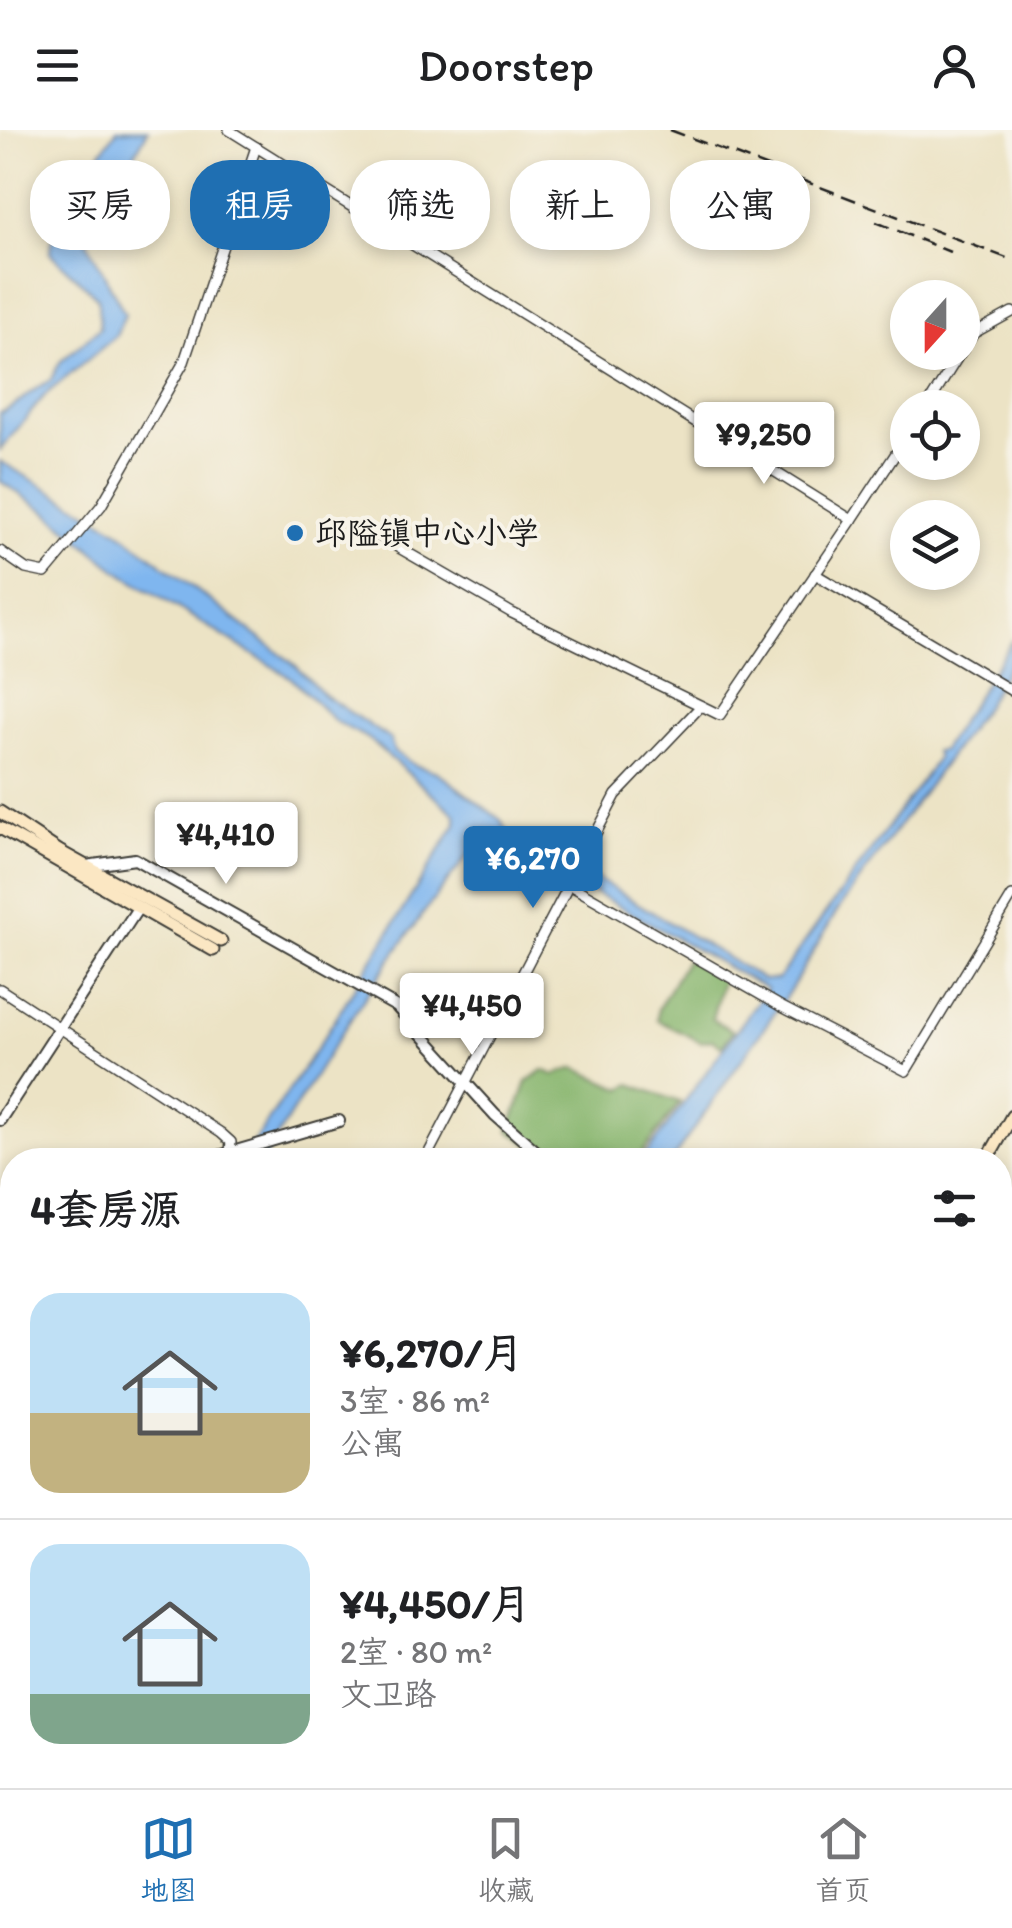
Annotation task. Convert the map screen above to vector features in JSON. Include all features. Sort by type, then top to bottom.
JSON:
[{"type":"main road","points":[[0,812],[217,945],[138,908],[0,828]]},
{"type":"main road","points":[[994,1148],[1012,1116]]},
{"type":"street","points":[[229,130],[852,520]]},
{"type":"street","points":[[0,551],[26,569],[45,573],[101,506],[184,362],[256,146]]},
{"type":"street","points":[[980,329],[1012,312]]},
{"type":"street","points":[[375,534],[512,612],[720,715],[890,462]]},
{"type":"street","points":[[815,574],[1012,691]]},
{"type":"street","points":[[431,1148],[616,796],[701,706]]},
{"type":"street","points":[[86,866],[134,859],[397,1007],[494,1115],[532,1148]]},
{"type":"street","points":[[568,884],[782,1007],[906,1071],[1012,896]]},
{"type":"street","points":[[0,1120],[138,908]]},
{"type":"street","points":[[0,989],[221,1132],[231,1142],[230,1148]]},
{"type":"street","points":[[241,1148],[338,1121]]},
{"type":"green space","points":[[687,959],[723,978],[712,1019],[733,1031],[722,1046],[712,1040],[701,1042],[657,1020],[658,1009]]},
{"type":"green space","points":[[575,1068],[622,1089],[631,1084],[680,1102],[646,1148],[535,1148],[509,1131],[527,1082],[543,1070],[554,1075]]},
{"type":"water","points":[[117,130],[148,130],[132,160],[96,160]]},
{"type":"water","points":[[91,250],[125,314],[116,336],[46,394],[0,450],[0,413],[50,381],[60,362],[100,328],[98,298],[50,253]]},
{"type":"water","points":[[0,461],[116,529],[295,665],[324,695],[390,739],[394,751],[414,765],[437,772],[501,820],[508,832],[571,863],[764,980],[778,979],[930,769],[937,758],[935,751],[942,750],[1012,641],[1012,660],[985,707],[837,911],[791,989],[680,1148],[651,1148],[767,989],[561,874],[480,841],[393,956],[270,1148],[250,1148],[321,1042],[456,824],[456,815],[369,739],[336,722],[291,678],[115,569],[47,512],[0,481]]},
{"type":"railway","points":[[670,130],[1012,260]]},
{"type":"railway","points":[[876,222],[950,252]]},
{"type":"place","name":"邱隘镇中心小学","points":[[295,533]]}]
